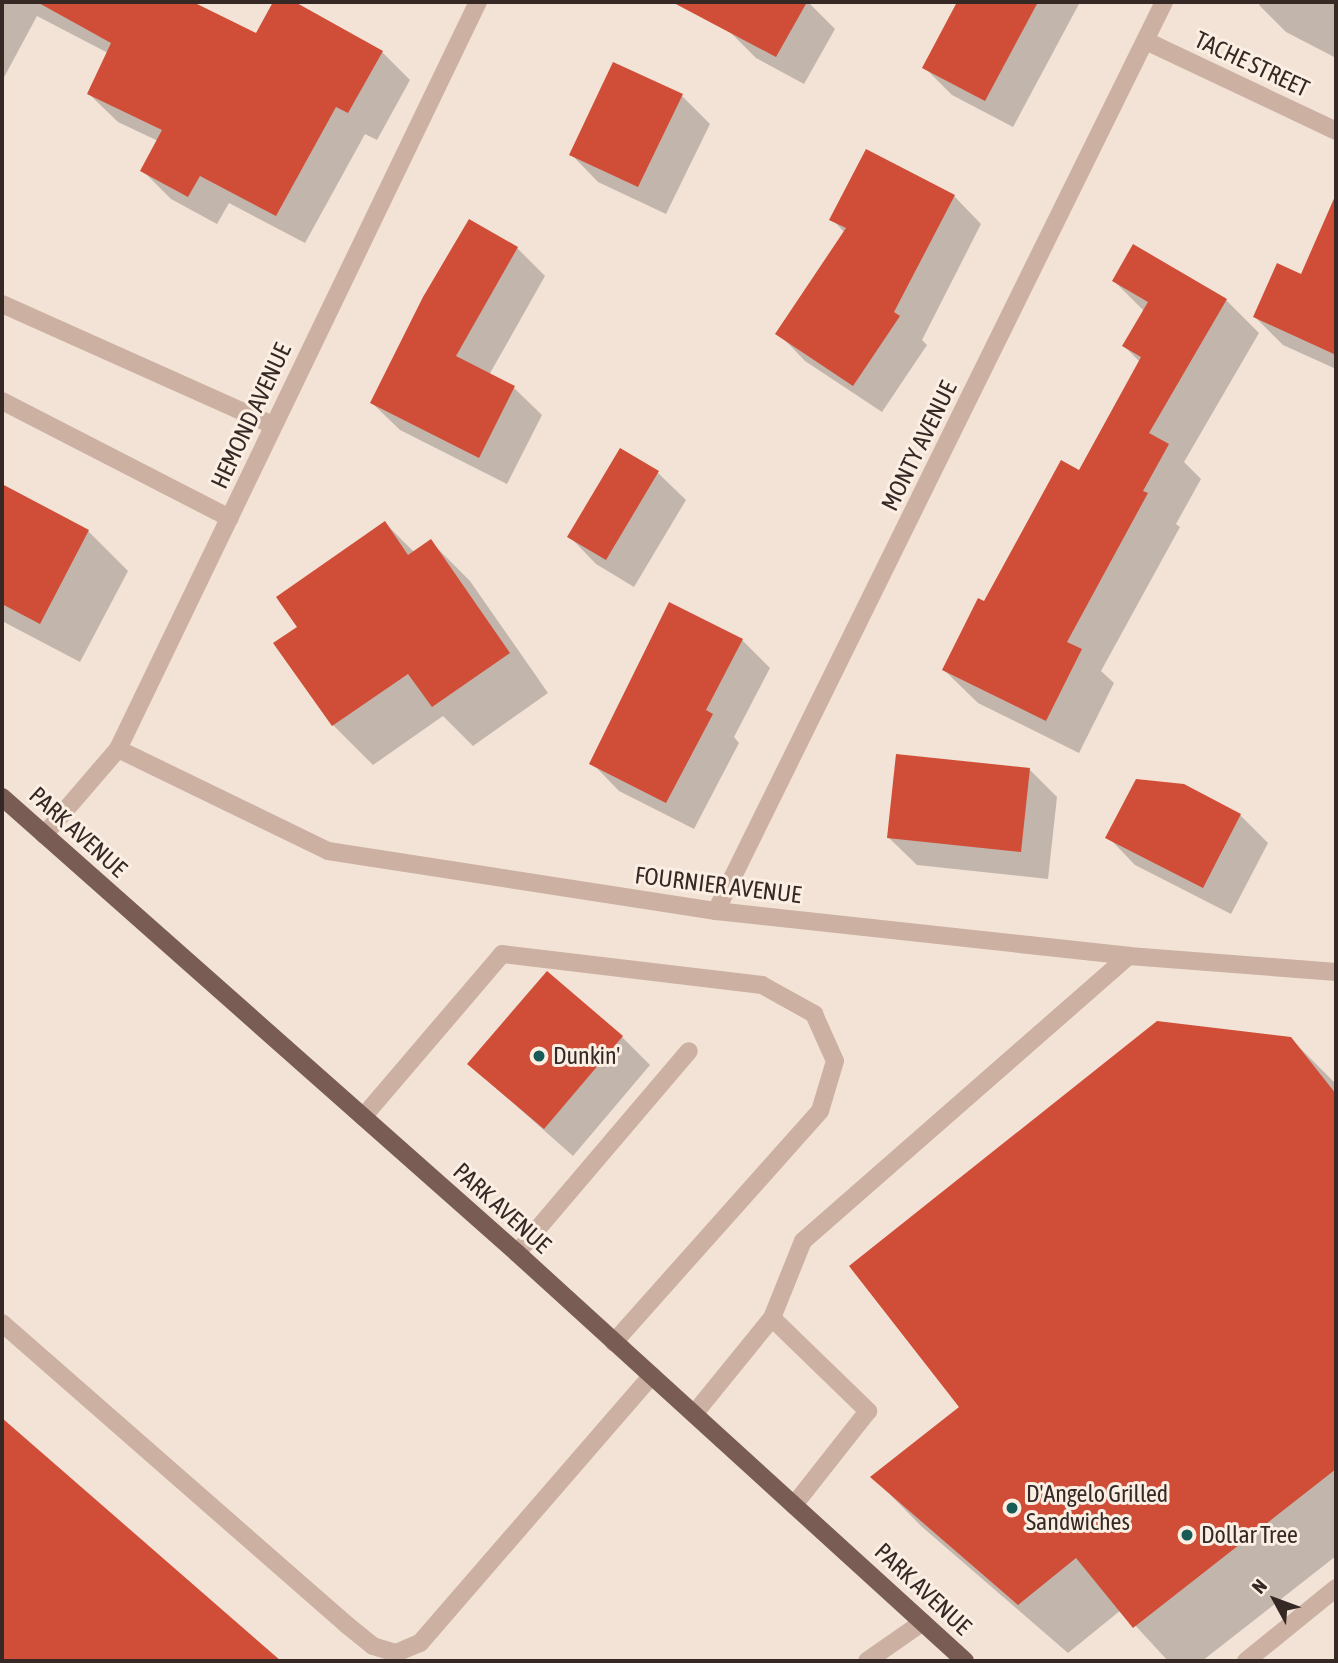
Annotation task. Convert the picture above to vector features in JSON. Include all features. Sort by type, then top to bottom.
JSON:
[{"type":"main road","name":"PARK AVENUE","points":[[2,797],[517,1253],[965,1661]]},
{"type":"street","name":"HEMOND AVENUE","points":[[44,835],[118,749],[478,2]]},
{"type":"street","name":"MONTY AVENUE","points":[[716,911],[1164,2]]},
{"type":"street","name":"TACHE STREET","points":[[1146,41],[1336,131]]},
{"type":"street","points":[[2,303],[272,425]]},
{"type":"street","points":[[2,401],[230,518]]},
{"type":"street","name":"FOURNIER AVENUE","points":[[118,749],[328,851],[716,911],[1129,956],[1336,972]]},
{"type":"street","points":[[363,1117],[502,954],[762,985],[814,1014],[835,1061],[820,1111],[614,1342]]},
{"type":"street","points":[[694,1414],[772,1318],[803,1241],[1129,956]]},
{"type":"street","points":[[517,1253],[689,1051]]},
{"type":"street","points":[[772,1318],[868,1411],[794,1505]]},
{"type":"street","points":[[2,1323],[347,1625],[373,1646],[396,1653],[419,1643],[652,1375]]},
{"type":"street","points":[[1246,1661],[1336,1588]]},
{"type":"street","points":[[867,1661],[923,1622]]},
{"type":"building","points":[[37,2],[193,2],[256,33],[273,2],[295,2],[383,51],[348,113],[336,107],[276,216],[200,176],[188,197],[140,171],[162,130],[87,94],[111,43]]},
{"type":"building","points":[[672,2],[807,2],[776,57]]},
{"type":"building","points":[[957,2],[1038,2],[985,101],[922,68]]},
{"type":"building","points":[[613,62],[683,94],[638,187],[569,155]]},
{"type":"building","points":[[866,149],[955,195],[894,312],[900,316],[853,386],[775,334],[846,228],[829,220]]},
{"type":"building","points":[[1336,194],[1336,355],[1253,317],[1277,263],[1301,274]]},
{"type":"building","points":[[469,219],[518,247],[456,356],[515,386],[479,458],[370,403],[423,297]]},
{"type":"building","points":[[1133,244],[1227,299],[1149,433],[1169,444],[1143,491],[1148,493],[1067,642],[1082,649],[1046,721],[942,670],[978,598],[984,601],[1061,460],[1079,470],[1141,357],[1122,346],[1148,302],[1112,281]]},
{"type":"building","points":[[620,448],[659,471],[606,560],[567,537]]},
{"type":"building","points":[[2,484],[89,530],[40,624],[2,604]]},
{"type":"building","points":[[385,521],[408,555],[431,539],[510,653],[432,707],[408,674],[332,726],[273,643],[297,627],[276,597]]},
{"type":"building","points":[[669,602],[743,639],[706,710],[713,714],[666,803],[589,764]]},
{"type":"building","points":[[896,754],[1030,768],[1021,852],[887,838]]},
{"type":"building","points":[[1136,779],[1184,784],[1241,814],[1203,888],[1105,838]]},
{"type":"building","points":[[547,971],[623,1036],[544,1129],[467,1064]]},
{"type":"building","points":[[1157,1021],[1291,1037],[1336,1094],[1336,1469],[1133,1628],[1076,1558],[1018,1605],[870,1477],[959,1407],[849,1266]]},
{"type":"building","points":[[2,1418],[281,1661],[2,1661]]},
{"type":"place","name":"Dunkin'","points":[[539,1056]]},
{"type":"place","name":"D'Angelo Grilled Sandwiches","points":[[1012,1508]]},
{"type":"place","name":"Dollar Tree","points":[[1187,1535]]}]
